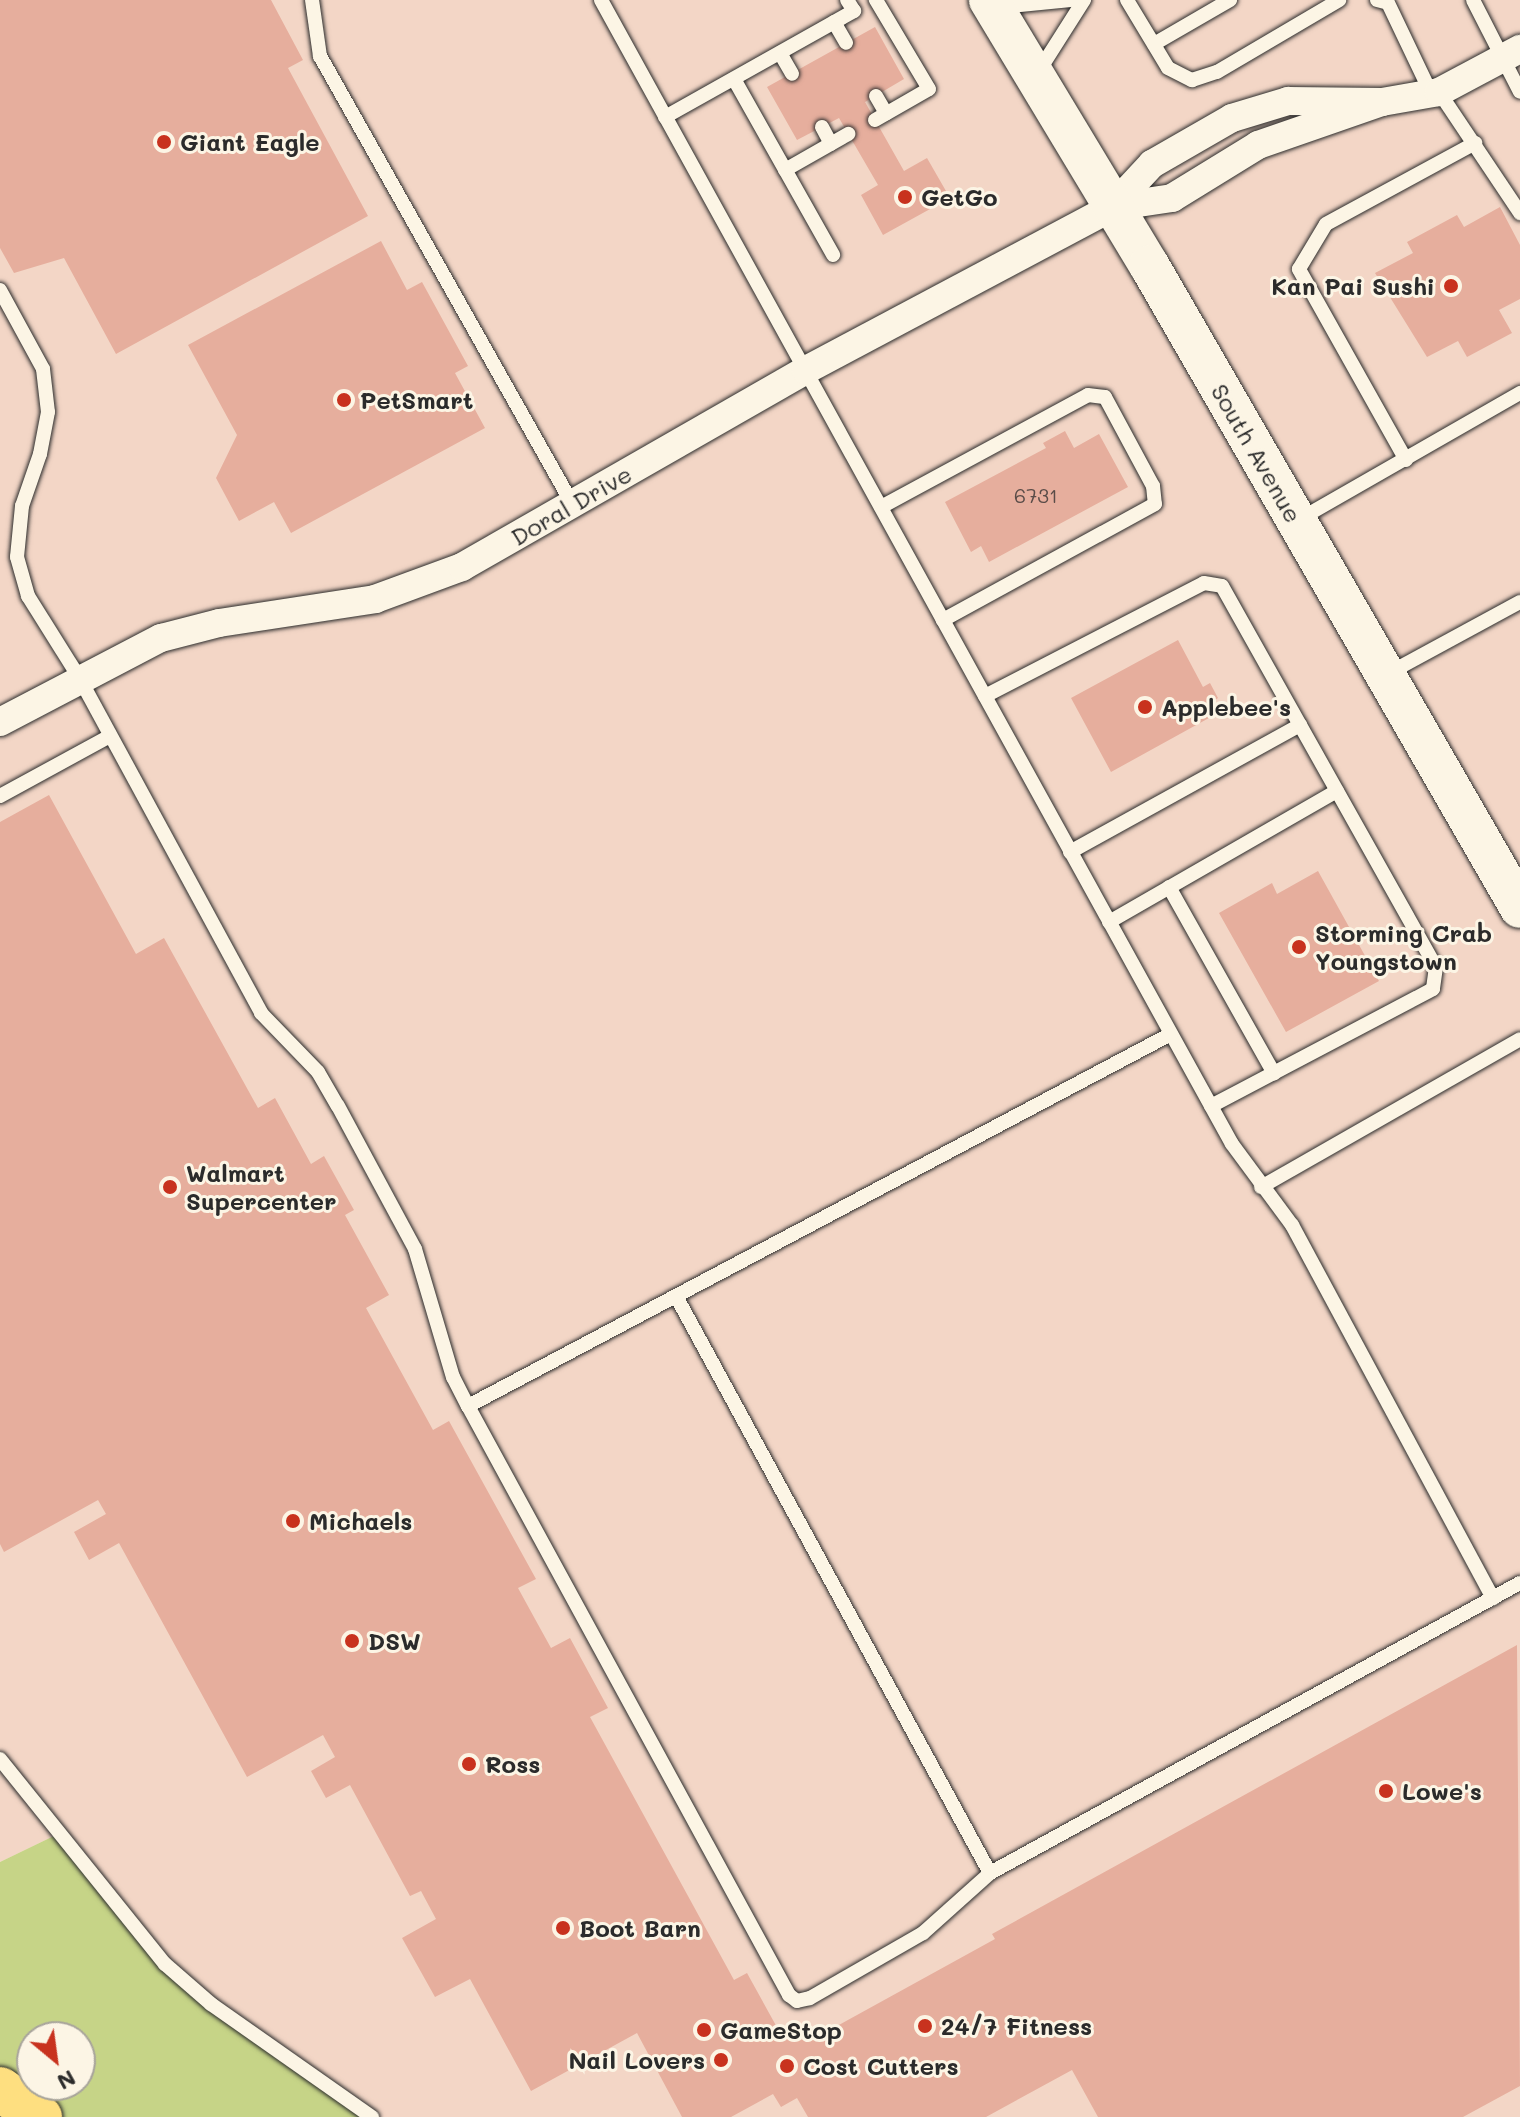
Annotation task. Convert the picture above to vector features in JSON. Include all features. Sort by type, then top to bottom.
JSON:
[{"type":"highway","points":[[0,2089],[40,2117]]},
{"type":"main road","name":"South Avenue","points":[[992,4],[1520,908]]},
{"type":"street","points":[[1112,207],[1152,164],[1265,104],[1382,102],[1435,93],[1511,54]]},
{"type":"street","points":[[1112,207],[1172,198],[1258,145],[1382,102]]},
{"type":"street","name":"Doral Drive","points":[[0,722],[161,638],[219,623],[375,599],[462,567],[806,370],[1112,207]]},
{"type":"lane","points":[[312,0],[320,56],[573,505]]},
{"type":"lane","points":[[601,0],[1211,1106],[1261,1187],[1292,1225],[1493,1598]]},
{"type":"lane","points":[[665,117],[834,22],[850,6],[875,0],[929,89],[880,117],[876,96]]},
{"type":"lane","points":[[992,4],[1071,0]]},
{"type":"lane","points":[[1034,77],[1084,0]]},
{"type":"lane","points":[[1127,0],[1168,68],[1192,80],[1217,72],[1339,0]]},
{"type":"lane","points":[[1154,44],[1230,0]]},
{"type":"lane","points":[[1473,0],[1511,54],[1520,92]]},
{"type":"lane","points":[[1384,1],[1435,93],[1475,143],[1520,213]]},
{"type":"lane","points":[[834,22],[846,43]]},
{"type":"lane","points":[[780,53],[792,74]]},
{"type":"lane","points":[[734,79],[833,255]]},
{"type":"lane","points":[[822,127],[831,144]]},
{"type":"lane","points":[[785,170],[848,134]]},
{"type":"lane","points":[[1406,460],[1299,269],[1326,224],[1475,143]]},
{"type":"lane","points":[[0,290],[43,369],[48,412],[40,454],[22,506],[17,557],[28,596],[80,679],[261,1013],[318,1072],[390,1202],[415,1249],[453,1377],[789,1995],[797,2001],[810,1998],[923,1933],[990,1873],[1520,1583]]},
{"type":"lane","points":[[1296,521],[1520,393]]},
{"type":"lane","points":[[881,507],[1088,395],[1105,397],[1153,486],[1155,504],[943,620]]},
{"type":"lane","points":[[985,696],[1204,583],[1222,586],[1436,967],[1433,989],[1211,1106]]},
{"type":"lane","points":[[1385,675],[1520,602]]},
{"type":"lane","points":[[1070,852],[1300,725]]},
{"type":"lane","points":[[0,796],[110,736]]},
{"type":"lane","points":[[1109,922],[1337,791]]},
{"type":"lane","points":[[1169,887],[1274,1073]]},
{"type":"lane","points":[[468,1406],[1171,1034]]},
{"type":"lane","points":[[1261,1187],[1520,1039]]},
{"type":"lane","points":[[676,1296],[990,1873]]},
{"type":"lane","points":[[0,1759],[165,1964],[211,2004],[372,2117]]},
{"type":"shaded area","points":[[0,0],[1520,0],[1520,2117],[372,2117],[165,1964],[60,1833],[0,1862]]},
{"type":"green space","points":[[60,1833],[165,1964],[372,2117],[40,2117],[17,2101],[96,2101],[96,2021],[16,2021],[16,2100],[0,2089],[0,1862]]},
{"type":"building","name":"Giant Eagle","points":[[0,0],[271,0],[303,60],[288,68],[368,216],[116,354],[64,258],[14,273],[0,248]]},
{"type":"building","name":"GetGo","points":[[875,27],[904,79],[865,102],[904,171],[927,158],[950,198],[883,235],[861,195],[878,185],[839,118],[797,140],[767,87]]},
{"type":"building","name":"Kan Pai Sushi","points":[[1500,207],[1520,245],[1520,299],[1499,310],[1512,333],[1467,357],[1458,341],[1427,357],[1375,273],[1413,253],[1407,242],[1457,215],[1464,227]]},
{"type":"building","name":"PetSmart","points":[[381,241],[407,290],[422,282],[468,366],[455,373],[485,428],[291,533],[274,502],[239,521],[216,478],[237,435],[188,345]]},
{"type":"building","points":[[1065,431],[1074,448],[1099,434],[1128,487],[989,562],[981,546],[971,552],[945,502],[1046,448],[1043,443]]},
{"type":"building","name":"Applebee's","points":[[1178,640],[1203,687],[1210,683],[1218,698],[1212,702],[1218,713],[1111,772],[1071,698]]},
{"type":"building","points":[[49,795],[136,954],[164,938],[258,1108],[275,1098],[311,1164],[324,1156],[354,1210],[345,1215],[389,1295],[366,1308],[433,1430],[449,1421],[536,1579],[518,1588],[551,1648],[570,1638],[608,1708],[590,1717],[734,1980],[747,1973],[779,2031],[808,2042],[995,1939],[992,1934],[1517,1645],[1520,2086],[1463,2117],[1098,2117],[1072,2070],[986,2117],[808,2117],[797,2098],[781,2107],[773,2094],[731,2117],[682,2117],[637,2033],[531,2091],[470,1979],[435,1997],[402,1938],[436,1919],[421,1891],[410,1896],[350,1785],[326,1798],[311,1771],[335,1757],[323,1735],[247,1777],[119,1543],[89,1560],[74,1532],[106,1514],[98,1500],[4,1552],[0,1544],[0,822]]},
{"type":"building","name":"Storming Crab Youngstown","points":[[1318,871],[1379,981],[1286,1032],[1219,913],[1272,883],[1277,894]]},
{"type":"place","name":"Giant Eagle","points":[[164,142]]},
{"type":"place","name":"GetGo","points":[[905,197]]},
{"type":"place","name":"Kan Pai Sushi","points":[[1451,286]]},
{"type":"place","name":"PetSmart","points":[[344,400]]},
{"type":"place","name":"Applebee's","points":[[1145,707]]},
{"type":"place","name":"Storming Crab Youngstown","points":[[1299,947]]},
{"type":"place","name":"Walmart Supercenter","points":[[170,1187]]},
{"type":"place","name":"Michaels","points":[[293,1521]]},
{"type":"place","name":"DSW","points":[[352,1641]]},
{"type":"place","name":"Ross","points":[[469,1764]]},
{"type":"place","name":"Lowe's","points":[[1386,1791]]},
{"type":"place","name":"Boot Barn","points":[[563,1928]]},
{"type":"place","name":"24/7 Fitness","points":[[925,2026]]},
{"type":"place","name":"GameStop","points":[[704,2030]]},
{"type":"place","name":"Nail Lovers","points":[[721,2060]]},
{"type":"place","name":"Cost Cutters","points":[[787,2066]]}]
